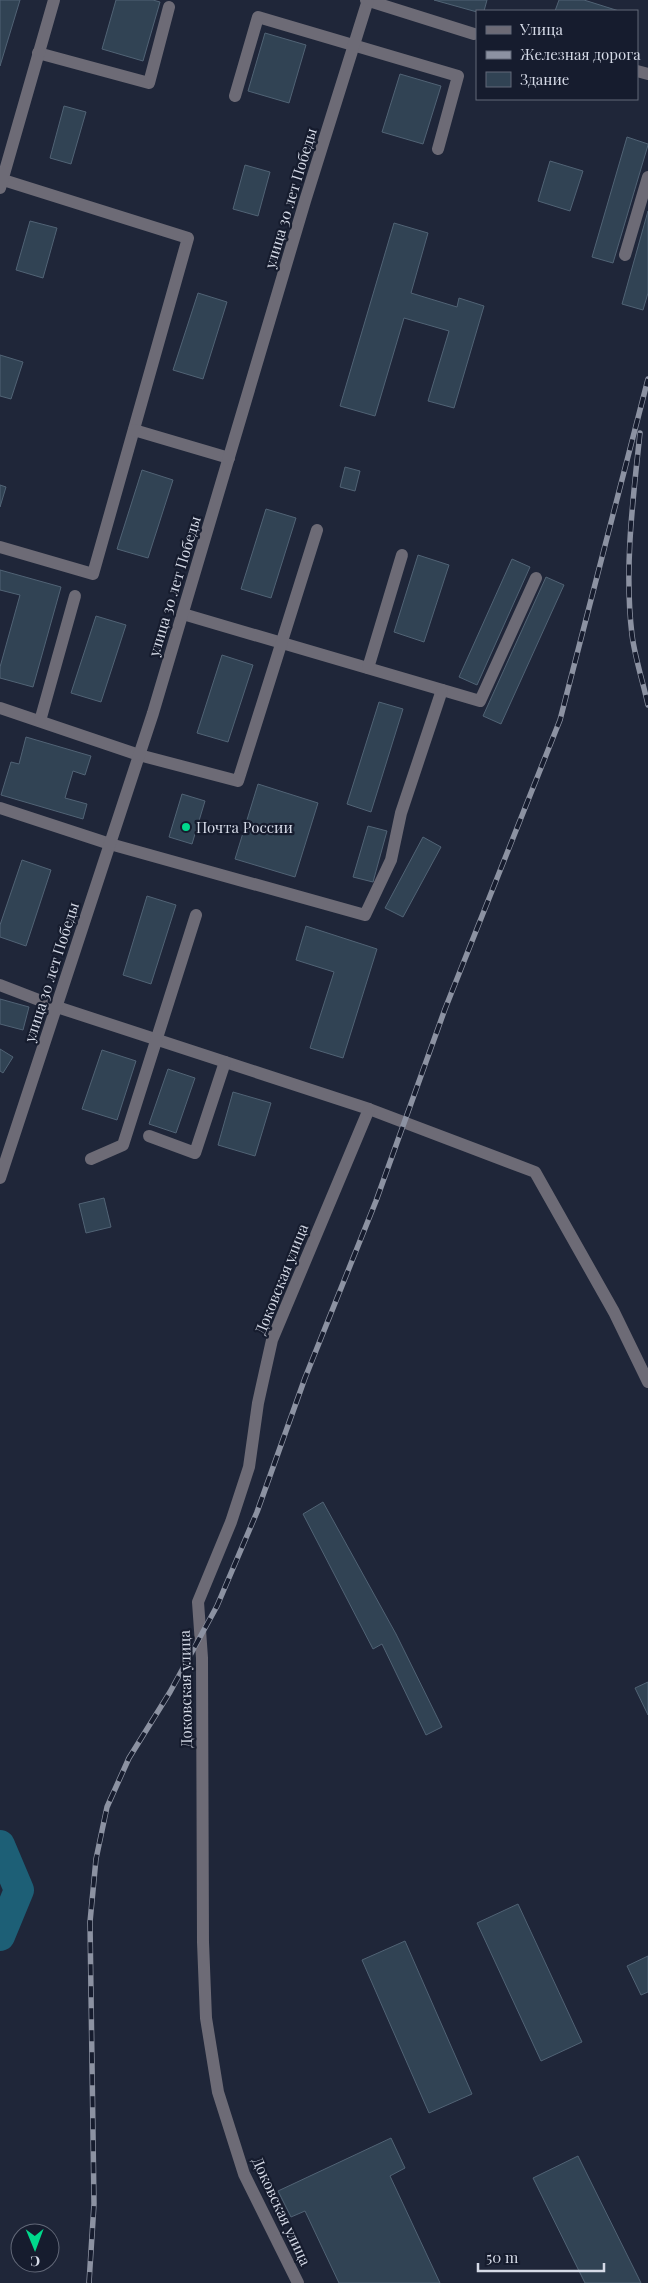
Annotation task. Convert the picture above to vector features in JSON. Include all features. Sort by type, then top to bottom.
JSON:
[{"type":"street","points":[[0,547],[93,574],[188,238],[1,182],[54,0]]},
{"type":"street","points":[[367,0],[474,34]]},
{"type":"street","name":"улица 30 лет Победы","points":[[0,1178],[139,755],[183,614],[367,0]]},
{"type":"street","points":[[38,53],[149,83],[169,7]]},
{"type":"street","points":[[235,96],[258,18],[354,44],[458,76],[438,149]]},
{"type":"street","points":[[625,255],[648,177]]},
{"type":"street","points":[[134,430],[229,458]]},
{"type":"street","points":[[0,708],[139,755],[238,781],[317,530]]},
{"type":"street","points":[[368,668],[402,555]]},
{"type":"street","points":[[183,614],[480,701],[536,578]]},
{"type":"street","points":[[40,721],[75,596]]},
{"type":"street","points":[[0,808],[110,844],[365,915],[391,860],[402,813],[442,690]]},
{"type":"street","points":[[91,1160],[123,1145],[196,915]]},
{"type":"street","points":[[0,985],[56,1007],[369,1109],[535,1172],[614,1312],[648,1382]]},
{"type":"street","points":[[149,1136],[196,1153],[225,1062]]},
{"type":"street","name":"Доковская улица","points":[[298,2283],[244,2174],[218,2092],[206,2018],[203,1942],[202,1658],[198,1602],[231,1522],[249,1467],[258,1403],[272,1340],[369,1109]]},
{"type":"building","points":[[0,0],[20,0],[0,66]]},
{"type":"building","points":[[116,0],[153,0],[160,2],[143,61],[102,49]]},
{"type":"building","points":[[434,0],[487,0],[484,10],[476,10],[476,12]]},
{"type":"building","points":[[559,0],[584,0],[616,10],[555,10]]},
{"type":"building","points":[[265,33],[306,45],[289,103],[248,91]]},
{"type":"building","points":[[400,74],[441,86],[423,144],[382,132]]},
{"type":"building","points":[[64,106],[86,112],[71,164],[50,158]]},
{"type":"building","points":[[627,137],[648,145],[613,263],[592,257]]},
{"type":"building","points":[[550,161],[583,171],[570,211],[538,201]]},
{"type":"building","points":[[245,165],[270,172],[258,216],[233,209]]},
{"type":"building","points":[[648,211],[648,293],[643,310],[622,304]]},
{"type":"building","points":[[30,221],[57,228],[43,278],[16,270]]},
{"type":"building","points":[[394,223],[428,233],[411,293],[457,307],[459,298],[484,306],[454,408],[428,401],[449,331],[404,318],[375,416],[340,406]]},
{"type":"building","points":[[198,293],[227,302],[203,379],[173,370]]},
{"type":"building","points":[[0,355],[23,362],[11,399],[0,396]]},
{"type":"building","points":[[345,467],[360,471],[355,491],[340,487]]},
{"type":"building","points":[[142,470],[173,480],[148,558],[117,549]]},
{"type":"building","points":[[0,485],[6,487],[0,507]]},
{"type":"building","points":[[266,509],[296,518],[271,598],[241,589]]},
{"type":"building","points":[[418,555],[449,565],[424,642],[394,632]]},
{"type":"building","points":[[512,559],[530,567],[477,685],[459,677]]},
{"type":"building","points":[[0,570],[61,587],[33,687],[0,678],[0,667],[20,595],[0,590]]},
{"type":"building","points":[[546,577],[564,585],[501,724],[483,716]]},
{"type":"building","points":[[96,616],[126,625],[101,702],[71,693]]},
{"type":"building","points":[[222,655],[253,665],[228,742],[197,733]]},
{"type":"building","points":[[379,702],[403,709],[371,812],[347,804]]},
{"type":"building","points":[[26,737],[91,756],[85,775],[73,771],[65,798],[87,804],[83,819],[1,795],[11,762],[19,764]]},
{"type":"building","points":[[258,784],[318,803],[295,877],[235,859]]},
{"type":"building","points":[[182,794],[205,801],[192,844],[169,837]]},
{"type":"building","points":[[368,826],[387,831],[373,882],[353,877]]},
{"type":"building","points":[[423,837],[441,847],[403,917],[385,908]]},
{"type":"building","points":[[22,860],[51,870],[26,946],[0,937],[0,925]]},
{"type":"building","points":[[147,896],[176,905],[151,984],[123,975]]},
{"type":"building","points":[[306,926],[377,949],[343,1058],[310,1048],[334,972],[296,960]]},
{"type":"building","points":[[0,999],[29,1007],[23,1030],[0,1024]]},
{"type":"building","points":[[0,1049],[13,1057],[3,1073],[0,1071]]},
{"type":"building","points":[[102,1050],[136,1061],[117,1120],[82,1109]]},
{"type":"building","points":[[168,1069],[195,1078],[176,1133],[149,1124]]},
{"type":"building","points":[[233,1092],[271,1103],[255,1156],[218,1145]]},
{"type":"building","points":[[104,1198],[111,1227],[86,1233],[79,1204]]},
{"type":"building","points":[[323,1502],[396,1634],[442,1727],[426,1735],[382,1644],[373,1649],[303,1514]]},
{"type":"building","points":[[648,1682],[648,1715],[635,1688]]},
{"type":"building","points":[[518,1904],[582,2042],[541,2061],[477,1923]]},
{"type":"building","points":[[405,1941],[472,2094],[429,2113],[362,1960]]},
{"type":"building","points":[[648,1956],[648,1992],[641,1995],[627,1966]]},
{"type":"building","points":[[391,2138],[405,2168],[390,2176],[440,2283],[339,2283],[305,2211],[291,2217],[278,2191]]},
{"type":"building","points":[[578,2156],[641,2283],[585,2283],[533,2178]]},
{"type":"waterway","points":[[0,1845],[19,1890],[0,1936]]},
{"type":"railway","points":[[89,2283],[94,2204],[90,1922],[96,1859],[107,1807],[129,1758],[170,1692],[217,1606],[257,1512],[305,1378],[376,1201],[445,1009],[560,720],[648,379]]},
{"type":"railway","points":[[640,433],[630,534],[629,584],[633,644],[648,705]]},
{"type":"place","name":"Почта России","points":[[186,827]]}]
